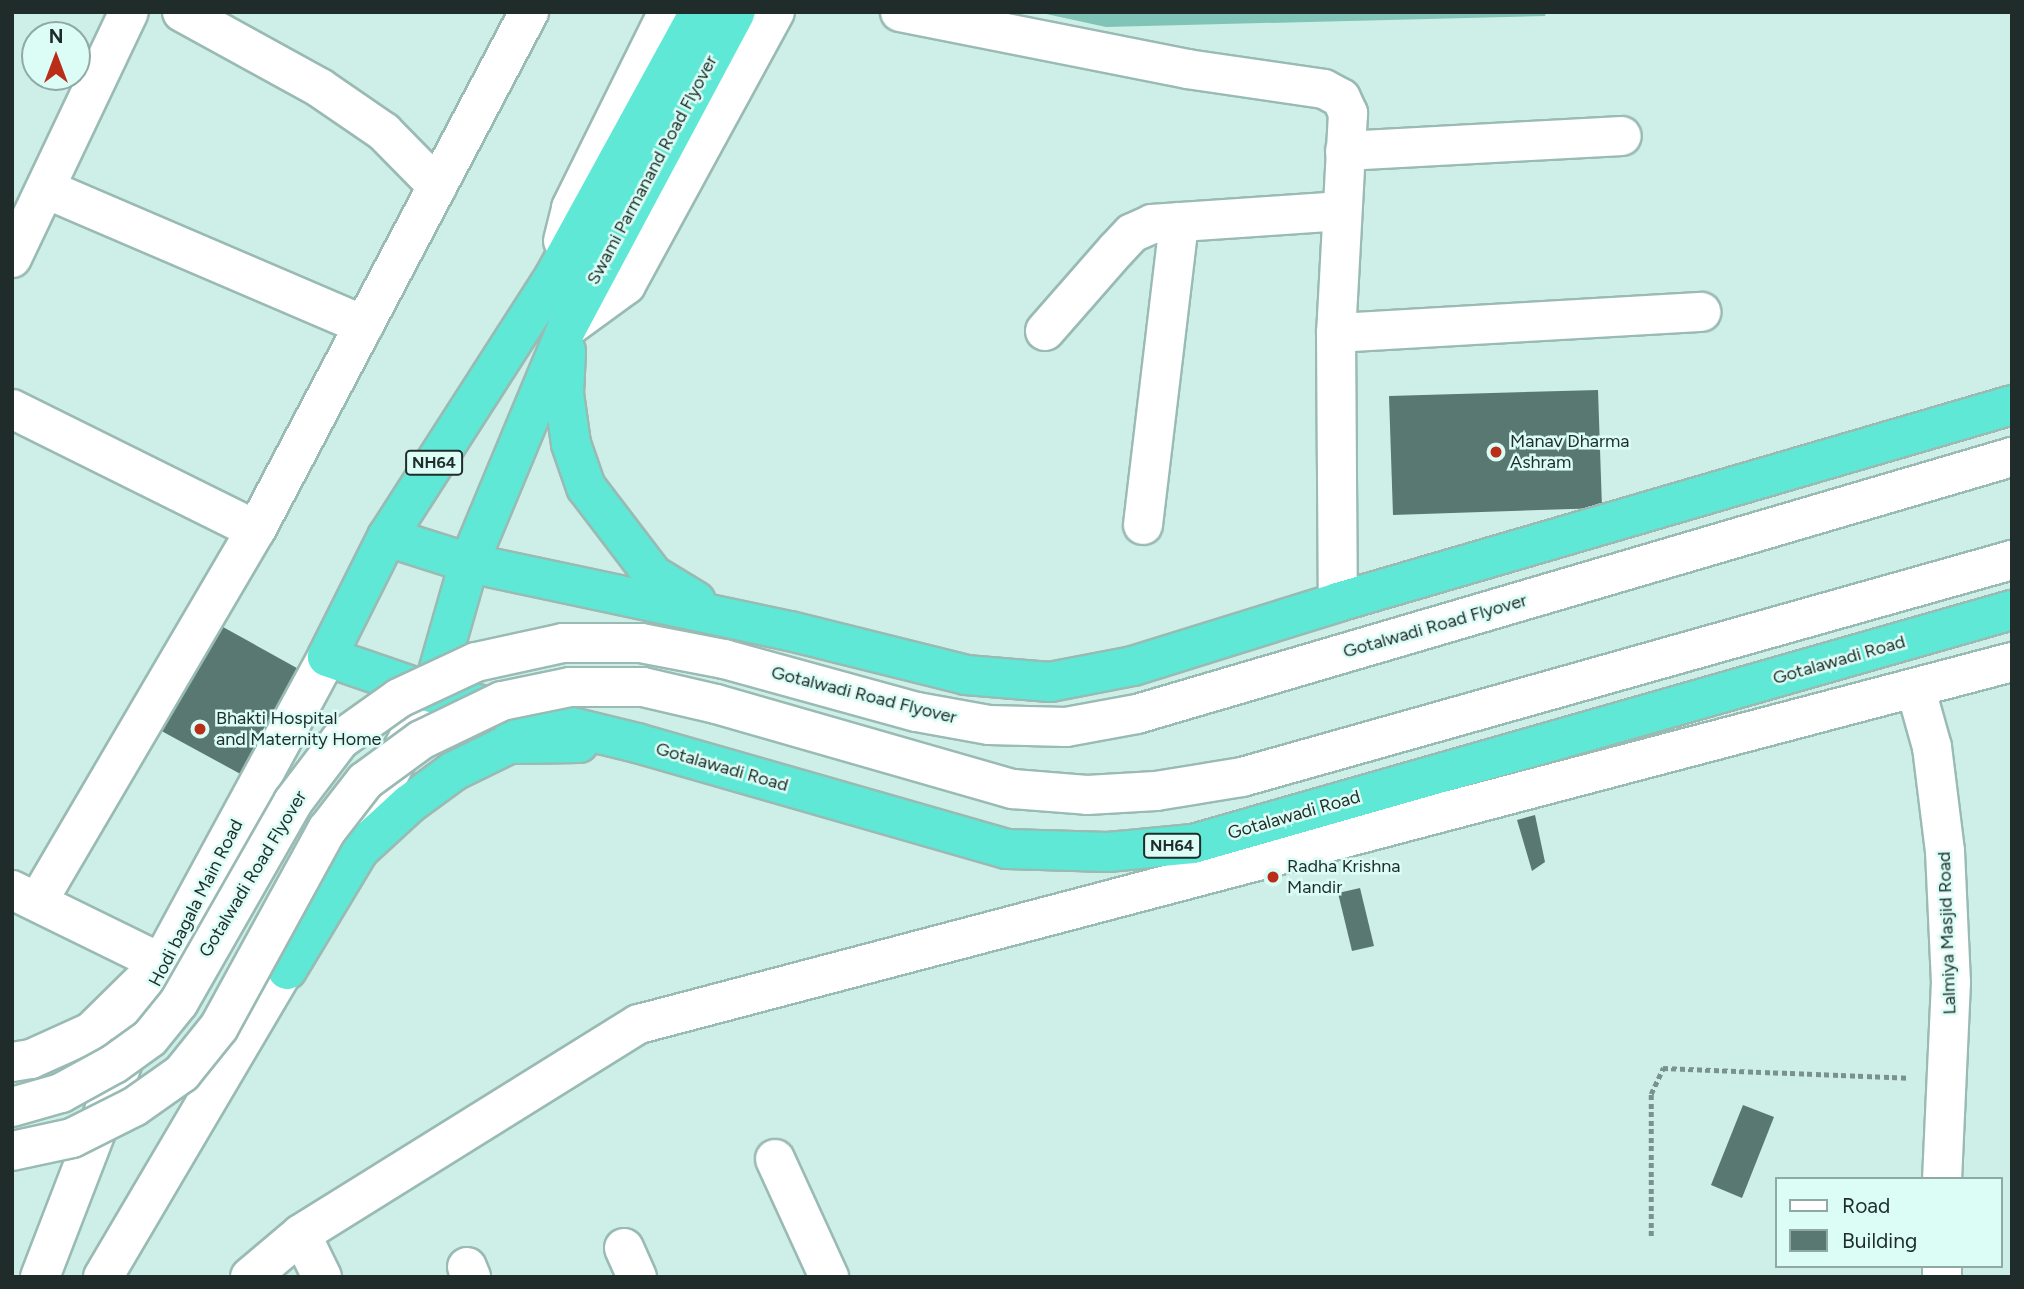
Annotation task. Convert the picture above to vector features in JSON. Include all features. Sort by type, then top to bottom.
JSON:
[{"type":"highway","name":"Swami Parmanand Road Flyover","points":[[554,277],[699,12]]},
{"type":"highway","name":"Swami Parmanand Road Flyover","points":[[432,692],[469,563],[567,327],[736,12]]},
{"type":"highway","name":"NH64","points":[[327,657],[387,537],[554,277]]},
{"type":"highway","points":[[567,327],[564,394],[571,444],[586,487],[619,535],[653,575],[704,606],[790,631]]},
{"type":"highway","points":[[387,537],[469,563],[790,631],[966,675],[1050,682],[1133,666],[1338,602],[2012,405]]},
{"type":"highway","name":"Gotalawadi Road","points":[[327,657],[432,692],[637,743],[1007,849],[1108,852],[1193,844],[2012,610]]},
{"type":"highway","points":[[287,970],[359,850],[409,804],[454,771],[509,744],[637,743]]},
{"type":"street","points":[[12,258],[129,12]]},
{"type":"street","points":[[183,12],[331,95],[384,132],[437,186]]},
{"type":"street","points":[[12,1062],[31,1059],[91,1032],[161,963],[25,895],[256,530],[528,12]]},
{"type":"street","points":[[554,277],[571,208],[668,12]]},
{"type":"street","points":[[567,327],[626,285],[775,12]]},
{"type":"street","points":[[900,12],[1187,69],[1324,89],[1341,98],[1348,113],[1336,332],[1338,602]]},
{"type":"street","points":[[1345,151],[1622,135]]},
{"type":"street","points":[[46,189],[364,325]]},
{"type":"street","points":[[1045,331],[1132,233],[1152,224],[1342,211]]},
{"type":"street","points":[[1143,524],[1179,222]]},
{"type":"street","points":[[1336,332],[1701,312]]},
{"type":"street","points":[[12,409],[256,530]]},
{"type":"street","name":"Gotalwadi Road Flyover","points":[[12,1107],[61,1093],[114,1065],[150,1038],[179,1002],[293,802],[340,740],[399,698],[476,662],[562,643],[641,643],[724,659],[917,712],[989,725],[1066,727],[1137,714],[2012,457]]},
{"type":"street","points":[[12,1150],[72,1138],[134,1107],[182,1073],[219,1027],[327,830],[365,781],[421,740],[502,701],[570,687],[643,687],[716,704],[1013,789],[1087,795],[1156,791],[1242,777],[2012,560]]},
{"type":"street","name":"Hodi bagala Main Road","points":[[40,1277],[161,963],[327,657]]},
{"type":"street","points":[[250,1277],[301,1234],[639,1024],[1916,690],[2012,662]]},
{"type":"street","name":"Lalmiya Masjid Road","points":[[1916,690],[1932,747],[1945,851],[1951,982],[1942,1177]]},
{"type":"street","points":[[103,1277],[287,970],[432,692]]},
{"type":"street","points":[[775,1159],[829,1277]]},
{"type":"street","points":[[301,1234],[322,1277]]},
{"type":"path","points":[[1651,1236],[1651,1094],[1663,1068],[1872,1078],[1947,1078]]},
{"type":"green space","points":[[1037,12],[1546,12],[1545,16],[1106,27]]},
{"type":"building","name":"Manav Dharma Ashram","points":[[1598,390],[1602,508],[1393,515],[1389,396]]},
{"type":"building","points":[[214,622],[304,672],[246,777],[156,728]]},
{"type":"building","points":[[1535,815],[1545,862],[1532,871],[1517,820]]},
{"type":"building","points":[[1360,888],[1374,946],[1352,951],[1338,893]]},
{"type":"building","points":[[1743,1105],[1774,1117],[1742,1198],[1711,1185]]},
{"type":"place","name":"Manav Dharma Ashram","points":[[1496,452]]},
{"type":"place","name":"Bhakti Hospital and Maternity Home","points":[[200,729]]},
{"type":"place","name":"Radha Krishna Mandir","points":[[1273,877]]}]
